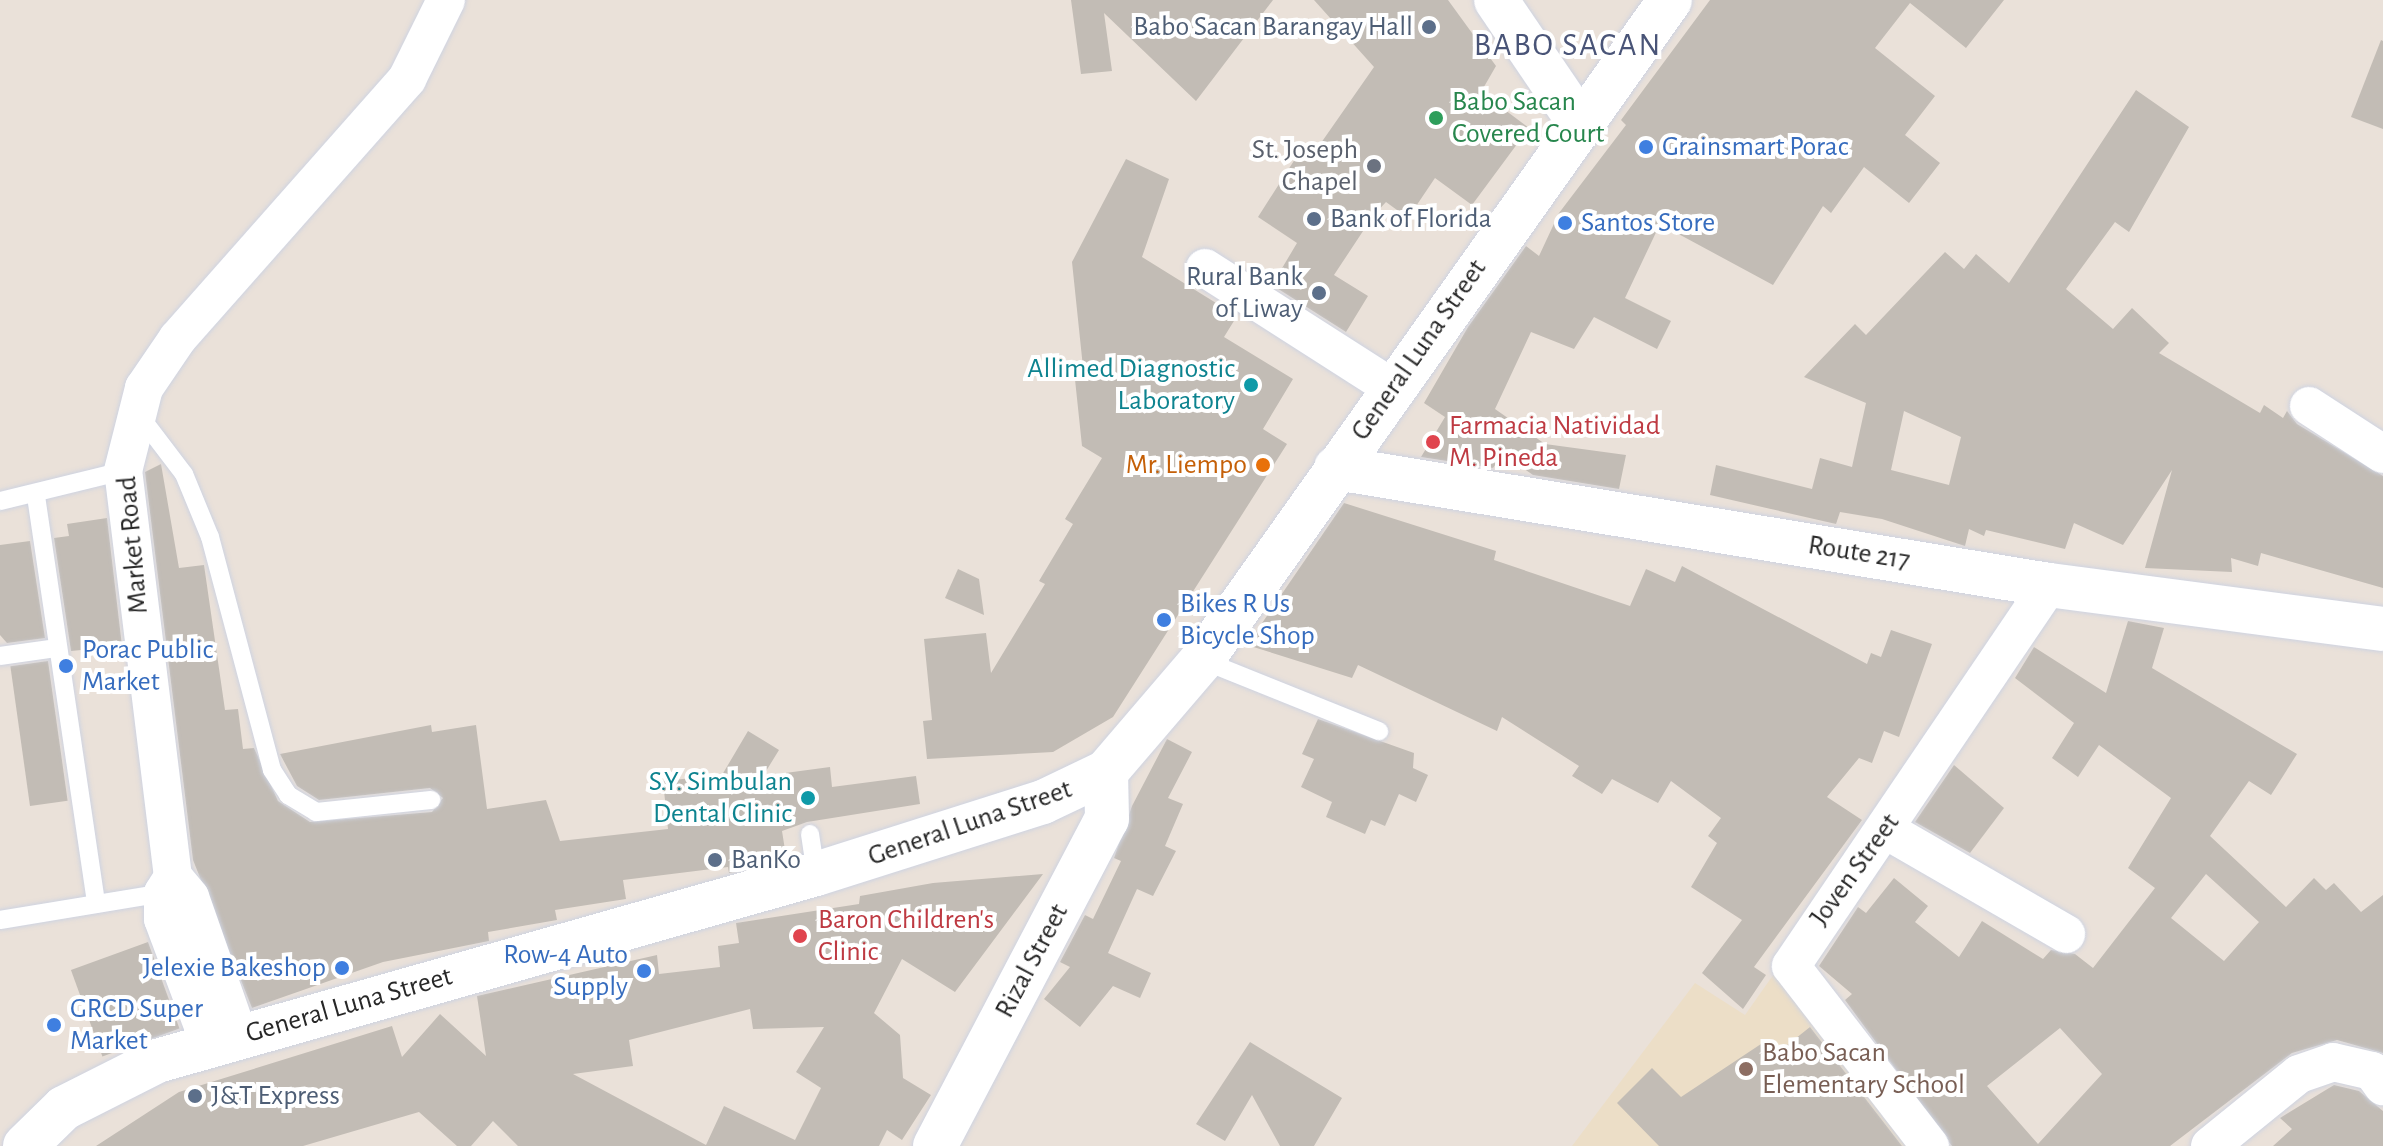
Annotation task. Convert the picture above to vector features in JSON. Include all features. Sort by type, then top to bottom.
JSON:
[{"type":"main road","points":[[1496,0],[1579,122]]},
{"type":"main road","name":"General Luna Street","points":[[39,1141],[108,1082],[225,1041],[813,854],[1043,802],[1106,772],[1202,660],[1579,122],[1670,0]]},
{"type":"main road","name":"Route 217","points":[[1336,468],[2049,585],[2383,629]]},
{"type":"main road","name":"Rizal Street","points":[[935,1146],[1107,819],[1106,772]]},
{"type":"street","name":"Market Road","points":[[225,1041],[190,897],[168,885],[123,471],[136,412],[178,338],[407,79],[446,0]]},
{"type":"street","points":[[1205,268],[1393,388]]},
{"type":"street","points":[[2309,406],[2383,454]]},
{"type":"street","name":"Joven Street","points":[[1930,1146],[1791,966],[1886,830],[2049,585]]},
{"type":"street","points":[[1886,830],[2066,934]]},
{"type":"street","points":[[2210,1146],[2299,1074],[2333,1062],[2372,1071],[2383,1086]]},
{"type":"lane","points":[[136,412],[184,474],[210,537],[268,757],[288,795],[316,812],[431,800]]},
{"type":"lane","points":[[0,501],[36,496],[123,471]]},
{"type":"lane","points":[[36,496],[96,904]]},
{"type":"lane","points":[[0,656],[57,648]]},
{"type":"lane","points":[[1202,660],[1379,731]]},
{"type":"lane","points":[[0,920],[96,904],[168,885]]},
{"type":"shaded area","name":"Babo Sacan Elementary School","points":[[1776,971],[1923,1146],[1572,1146],[1695,983],[1745,1015]]},
{"type":"building","points":[[1071,0],[1273,0],[1196,101],[1104,13],[1112,71],[1081,74]]},
{"type":"building","points":[[1314,0],[1448,0],[1496,66],[1481,92],[1529,128],[1472,205],[1435,178],[1408,218],[1386,202],[1373,216],[1334,275],[1368,296],[1346,332],[1272,285],[1297,243],[1258,217],[1304,145],[1314,153],[1374,67]]},
{"type":"building","points":[[1710,0],[2004,0],[1966,48],[1910,3],[1875,48],[1935,96],[1905,135],[1940,163],[1909,203],[1864,167],[1831,213],[1823,206],[1773,285],[1660,224],[1625,298],[1671,321],[1657,349],[1594,317],[1574,349],[1531,332],[1495,409],[1545,444],[1626,455],[1619,489],[1533,475],[1503,454],[1493,468],[1421,457],[1445,417],[1424,403],[1468,327],[1526,246],[1539,256],[1559,213],[1626,125],[1621,120]]},
{"type":"building","points":[[2383,41],[2383,129],[2351,117]]},
{"type":"building","points":[[2136,90],[2189,127],[2129,232],[2115,222],[2066,289],[2113,329],[2132,308],[2169,343],[2159,353],[2260,413],[2264,405],[2283,418],[2287,411],[2297,424],[2383,476],[2383,588],[2261,553],[2258,566],[2231,558],[2232,572],[2145,568],[2172,470],[2123,545],[2074,523],[2065,549],[1986,530],[1984,536],[1969,529],[1965,546],[1882,519],[1840,512],[1836,524],[1710,495],[1716,465],[1812,489],[1820,458],[1852,467],[1866,403],[1804,377],[1855,324],[1866,335],[1945,252],[1964,269],[1976,254],[2009,283]],"holes":[[[1904,411],[1961,437],[1949,485],[1891,470]]]},
{"type":"building","points":[[1126,159],[1169,179],[1142,257],[1237,316],[1224,337],[1293,379],[1263,429],[1287,444],[1113,717],[1053,752],[927,759],[923,721],[932,720],[924,639],[986,633],[991,673],[1045,584],[1039,581],[1073,524],[1065,519],[1102,458],[1082,446],[1074,370],[1084,377],[1072,262]]},
{"type":"building","points":[[161,464],[179,568],[204,565],[225,710],[238,709],[243,749],[254,748],[278,801],[310,822],[432,812],[443,798],[430,788],[319,800],[297,786],[280,754],[431,725],[432,732],[476,725],[487,809],[546,800],[560,841],[668,829],[663,781],[722,775],[748,731],[779,750],[763,776],[830,767],[832,787],[916,776],[920,804],[807,822],[782,831],[785,850],[767,853],[768,862],[729,873],[728,867],[623,880],[626,899],[555,910],[557,920],[488,932],[489,941],[383,962],[252,1008],[193,860],[145,472]]},
{"type":"building","points":[[1344,503],[1496,551],[1494,560],[1630,606],[1646,569],[1675,582],[1682,566],[1867,664],[1871,653],[1881,657],[1891,630],[1932,644],[1899,737],[1884,731],[1872,763],[1859,758],[1827,797],[1862,820],[1754,967],[1766,975],[1743,1009],[1702,973],[1742,920],[1691,887],[1717,843],[1708,836],[1721,818],[1671,781],[1658,803],[1612,779],[1602,794],[1572,776],[1579,766],[1502,717],[1497,731],[1358,665],[1352,678],[1247,645]]},
{"type":"building","points":[[107,518],[122,646],[71,651],[54,538],[69,536],[67,524]]},
{"type":"building","points":[[30,541],[45,638],[7,643],[0,635],[0,545]]},
{"type":"building","points":[[958,569],[979,579],[984,615],[945,598]]},
{"type":"building","points":[[2128,621],[2164,628],[2152,668],[2297,754],[2271,795],[2249,781],[2210,836],[2286,907],[2314,878],[2326,890],[2334,883],[2361,912],[2383,895],[2383,1053],[2337,1040],[2292,1053],[2170,1146],[1952,1146],[1845,1000],[1852,994],[1819,966],[1858,907],[1866,913],[1894,878],[1928,906],[1915,922],[1959,957],[1982,921],[2043,959],[2051,950],[2075,954],[2093,968],[2155,888],[2128,868],[2171,798],[2099,745],[2078,777],[2052,758],[2074,723],[2015,678],[2034,647],[2106,693]],"holes":[[[2206,874],[2259,922],[2224,961],[2171,918]],[[2060,1028],[2102,1074],[2038,1144],[1987,1086]]]},
{"type":"building","points":[[48,661],[68,801],[30,806],[10,666]]},
{"type":"building","points":[[1318,719],[1414,753],[1413,768],[1428,775],[1416,802],[1399,794],[1385,826],[1371,820],[1365,834],[1326,817],[1332,802],[1301,787],[1314,759],[1302,754]]},
{"type":"building","points":[[1167,739],[1192,752],[1168,798],[1183,804],[1165,846],[1176,851],[1153,896],[1137,889],[1108,953],[1151,973],[1140,998],[1113,986],[1080,1027],[1044,999],[1070,967],[1060,962],[1085,915],[1093,919],[1121,861],[1114,858],[1132,806]]},
{"type":"building","points":[[1954,765],[2004,808],[1970,853],[1915,822]]},
{"type":"building","points":[[1043,874],[955,992],[902,959],[874,1013],[900,1035],[903,1078],[931,1095],[902,1140],[887,1130],[879,1146],[518,1146],[493,1121],[471,1146],[457,1146],[419,1112],[303,1146],[96,1146],[179,1092],[392,1026],[402,1057],[440,1014],[486,1056],[477,996],[657,955],[659,974],[720,967],[718,946],[739,943],[736,923],[859,904],[860,896],[933,883]],"holes":[[[750,1009],[753,1029],[824,1027],[796,1072],[821,1088],[795,1140],[724,1106],[706,1145],[573,1074],[633,1066],[629,1040]]]},
{"type":"building","points":[[148,942],[179,1028],[102,1056],[71,970]]},
{"type":"building","points":[[1810,1027],[1902,1146],[1659,1146],[1617,1103],[1652,1068],[1681,1097],[1761,1044],[1771,1058]]},
{"type":"building","points":[[1250,1042],[1342,1098],[1314,1146],[1280,1146],[1252,1095],[1225,1141],[1196,1124]]},
{"type":"building","points":[[2334,1085],[2359,1091],[2383,1111],[2383,1146],[2273,1146],[2292,1129],[2280,1118]]},
{"type":"place","name":"Babo Sacan Barangay Hall","points":[[1429,27]]},
{"type":"place","name":"Babo Sacan Covered Court","points":[[1436,118]]},
{"type":"place","name":"Grainsmart Porac","points":[[1646,147]]},
{"type":"place","name":"St. Joseph Chapel","points":[[1374,166]]},
{"type":"place","name":"Bank of Florida","points":[[1314,219]]},
{"type":"place","name":"Santos Store","points":[[1565,223]]},
{"type":"place","name":"Rural Bank of Liway","points":[[1319,293]]},
{"type":"place","name":"Allimed Diagnostic Laboratory","points":[[1251,385]]},
{"type":"place","name":"Farmacia Natividad M. Pineda","points":[[1433,442]]},
{"type":"place","name":"Mr. Liempo","points":[[1263,465]]},
{"type":"place","name":"Bikes R Us Bicycle Shop","points":[[1164,620]]},
{"type":"place","name":"Porac Public Market","points":[[66,666]]},
{"type":"place","name":"S.Y. Simbulan Dental Clinic","points":[[808,798]]},
{"type":"place","name":"BanKo","points":[[715,860]]},
{"type":"place","name":"Baron Children's Clinic","points":[[800,936]]},
{"type":"place","name":"Jelexie Bakeshop","points":[[342,968]]},
{"type":"place","name":"Row-4 Auto Supply","points":[[644,971]]},
{"type":"place","name":"GRCD Super Market","points":[[54,1025]]},
{"type":"place","name":"Babo Sacan Elementary School","points":[[1746,1069]]},
{"type":"place","name":"J&T Express","points":[[195,1096]]},
{"type":"district","name":"BABO SACAN","points":[[1568,45]]}]
